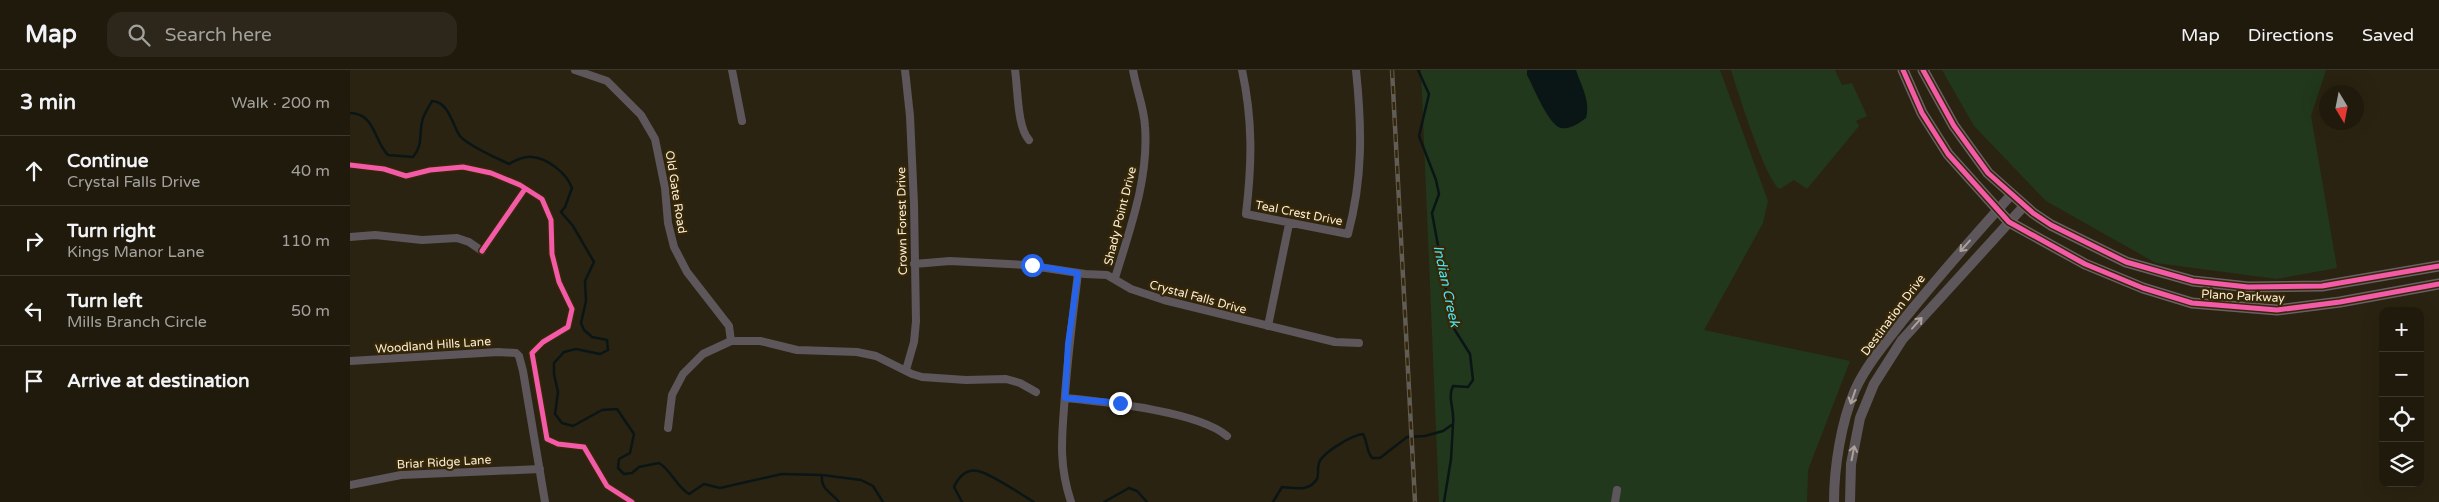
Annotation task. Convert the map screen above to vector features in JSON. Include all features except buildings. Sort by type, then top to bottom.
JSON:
[{"type":"main road","name":"Plano Parkway","points":[[1903,70],[1922,112],[1948,154],[2010,222],[2085,264],[2167,297],[2206,305],[2277,310],[2340,302],[2439,284]]},
{"type":"main road","name":"Plano Parkway","points":[[1924,70],[1954,126],[1988,173],[2011,195],[2051,225],[2104,253],[2126,262],[2193,281],[2248,287],[2322,286],[2439,266]]},
{"type":"street","name":"Old Gate Road","points":[[577,70],[607,81],[641,115],[655,139],[665,188],[668,223],[674,247],[687,272],[729,326],[731,341]]},
{"type":"street","points":[[732,70],[742,120]]},
{"type":"street","name":"Crown Forest Drive","points":[[905,70],[910,116],[914,194],[916,321],[914,342],[906,370]]},
{"type":"street","points":[[1015,70],[1022,124],[1024,134],[1029,140]]},
{"type":"street","name":"Shady Point Drive","points":[[1115,278],[1132,222],[1144,163],[1145,123],[1132,70]]},
{"type":"street","name":"Teal Crest Drive","points":[[1242,70],[1248,100],[1252,141],[1246,214],[1289,224],[1348,234],[1360,175],[1360,127],[1356,70]]},
{"type":"street","name":"Destination Drive","points":[[1834,502],[1834,478],[1844,427],[1855,391],[1888,340],[1943,270],[2011,195]]},
{"type":"street","name":"Destination Drive","points":[[1850,502],[1851,464],[1860,418],[1874,384],[1902,340],[2024,206]]},
{"type":"street","points":[[1268,326],[1289,224]]},
{"type":"street","points":[[350,237],[375,235],[422,240],[457,238],[470,242],[482,251]]},
{"type":"street","name":"Crystal Falls Drive","points":[[914,264],[950,261],[1007,264],[1041,266],[1078,273],[1106,275],[1143,294],[1268,326],[1339,342],[1359,343]]},
{"type":"street","points":[[1071,502],[1066,489],[1061,434],[1068,344],[1078,273]]},
{"type":"street","points":[[668,428],[672,395],[683,374],[703,354],[731,341],[760,341],[797,350],[858,352],[876,356],[912,374],[939,379],[1006,379],[1020,383],[1036,392]]},
{"type":"street","name":"Woodland Hills Lane","points":[[350,362],[498,352],[516,353],[520,356],[540,469]]},
{"type":"street","points":[[1065,398],[1120,403],[1200,422],[1218,428],[1227,436]]},
{"type":"street","points":[[540,469],[545,502]]},
{"type":"street","name":"Briar Ridge Lane","points":[[350,485],[400,475],[540,469]]},
{"type":"street","points":[[1615,502],[1617,490]]},
{"type":"green space","points":[[1421,70],[1720,70],[1768,201],[1763,223],[1704,330],[1850,361],[1808,470],[1807,502],[1439,502]]},
{"type":"green space","points":[[1731,70],[1835,70],[1842,85],[1852,83],[1867,116],[1856,121],[1859,126],[1807,189],[1794,180],[1780,189],[1774,183],[1760,153]]},
{"type":"green space","points":[[1942,70],[2326,70],[2321,85],[2319,85],[2319,91],[2311,116],[2337,268],[2277,279],[2156,263],[2046,201],[1974,126]]},
{"type":"shaded area","points":[[1527,70],[1576,70],[1586,100],[1586,118],[1568,128],[1556,126],[1542,105],[1527,75]]},
{"type":"waterway","name":"Indian Creek","points":[[1273,502],[1282,487],[1306,488],[1314,483],[1317,479],[1318,465],[1321,459],[1338,445],[1358,435],[1363,434],[1372,458],[1380,458],[1407,437],[1425,436],[1443,431],[1453,424],[1451,400],[1453,386],[1468,387],[1473,380],[1470,354],[1453,327],[1432,213],[1439,194],[1436,180],[1419,136],[1429,94],[1418,70]]},
{"type":"waterway","points":[[350,113],[358,114],[365,118],[388,155],[413,157],[419,144],[424,117],[432,101],[438,102],[446,109],[460,136],[476,148],[509,164],[526,157],[538,158],[556,168],[566,177],[572,188],[565,207],[561,212],[573,226],[594,262],[585,281],[586,301],[581,323],[584,330],[592,337],[607,340],[608,350],[600,354],[576,349],[564,352],[554,363],[554,374],[558,392],[555,414],[562,423],[573,426],[602,410],[617,409],[634,434],[630,453],[619,459],[618,468],[624,474],[632,473],[639,467],[659,463],[689,494],[704,484],[720,488],[782,474],[822,475],[861,480],[873,486],[883,502]]},
{"type":"waterway","points":[[1444,502],[1451,459],[1453,424]]},
{"type":"waterway","name":"Indian Creek","points":[[962,502],[954,487],[963,474],[974,470],[990,476],[1034,502]]},
{"type":"waterway","name":"Indian Creek","points":[[822,475],[824,487],[839,502]]},
{"type":"waterway","name":"Indian Creek","points":[[1104,502],[1129,488],[1137,491],[1147,502]]},
{"type":"railway","points":[[1392,70],[1415,502]]},
{"type":"cycle path","points":[[1903,70],[1922,113],[1948,154],[2009,222],[2085,264],[2143,288],[2192,303],[2277,310],[2340,302],[2439,284]]},
{"type":"cycle path","points":[[1923,70],[1954,126],[1988,173],[2033,213],[2051,225],[2126,262],[2193,281],[2248,287],[2322,286],[2439,266]]},
{"type":"cycle path","points":[[350,165],[384,169],[406,176],[430,170],[463,167],[491,173],[520,185],[542,199],[551,220],[552,254],[559,282],[572,309],[568,327],[543,342],[532,353],[547,439],[558,444],[584,447],[607,486],[632,502]]},
{"type":"cycle path","points":[[482,251],[525,189]]},
{"type":"route","points":[[1032,265],[1078,273],[1068,344],[1065,398],[1120,403]]}]
